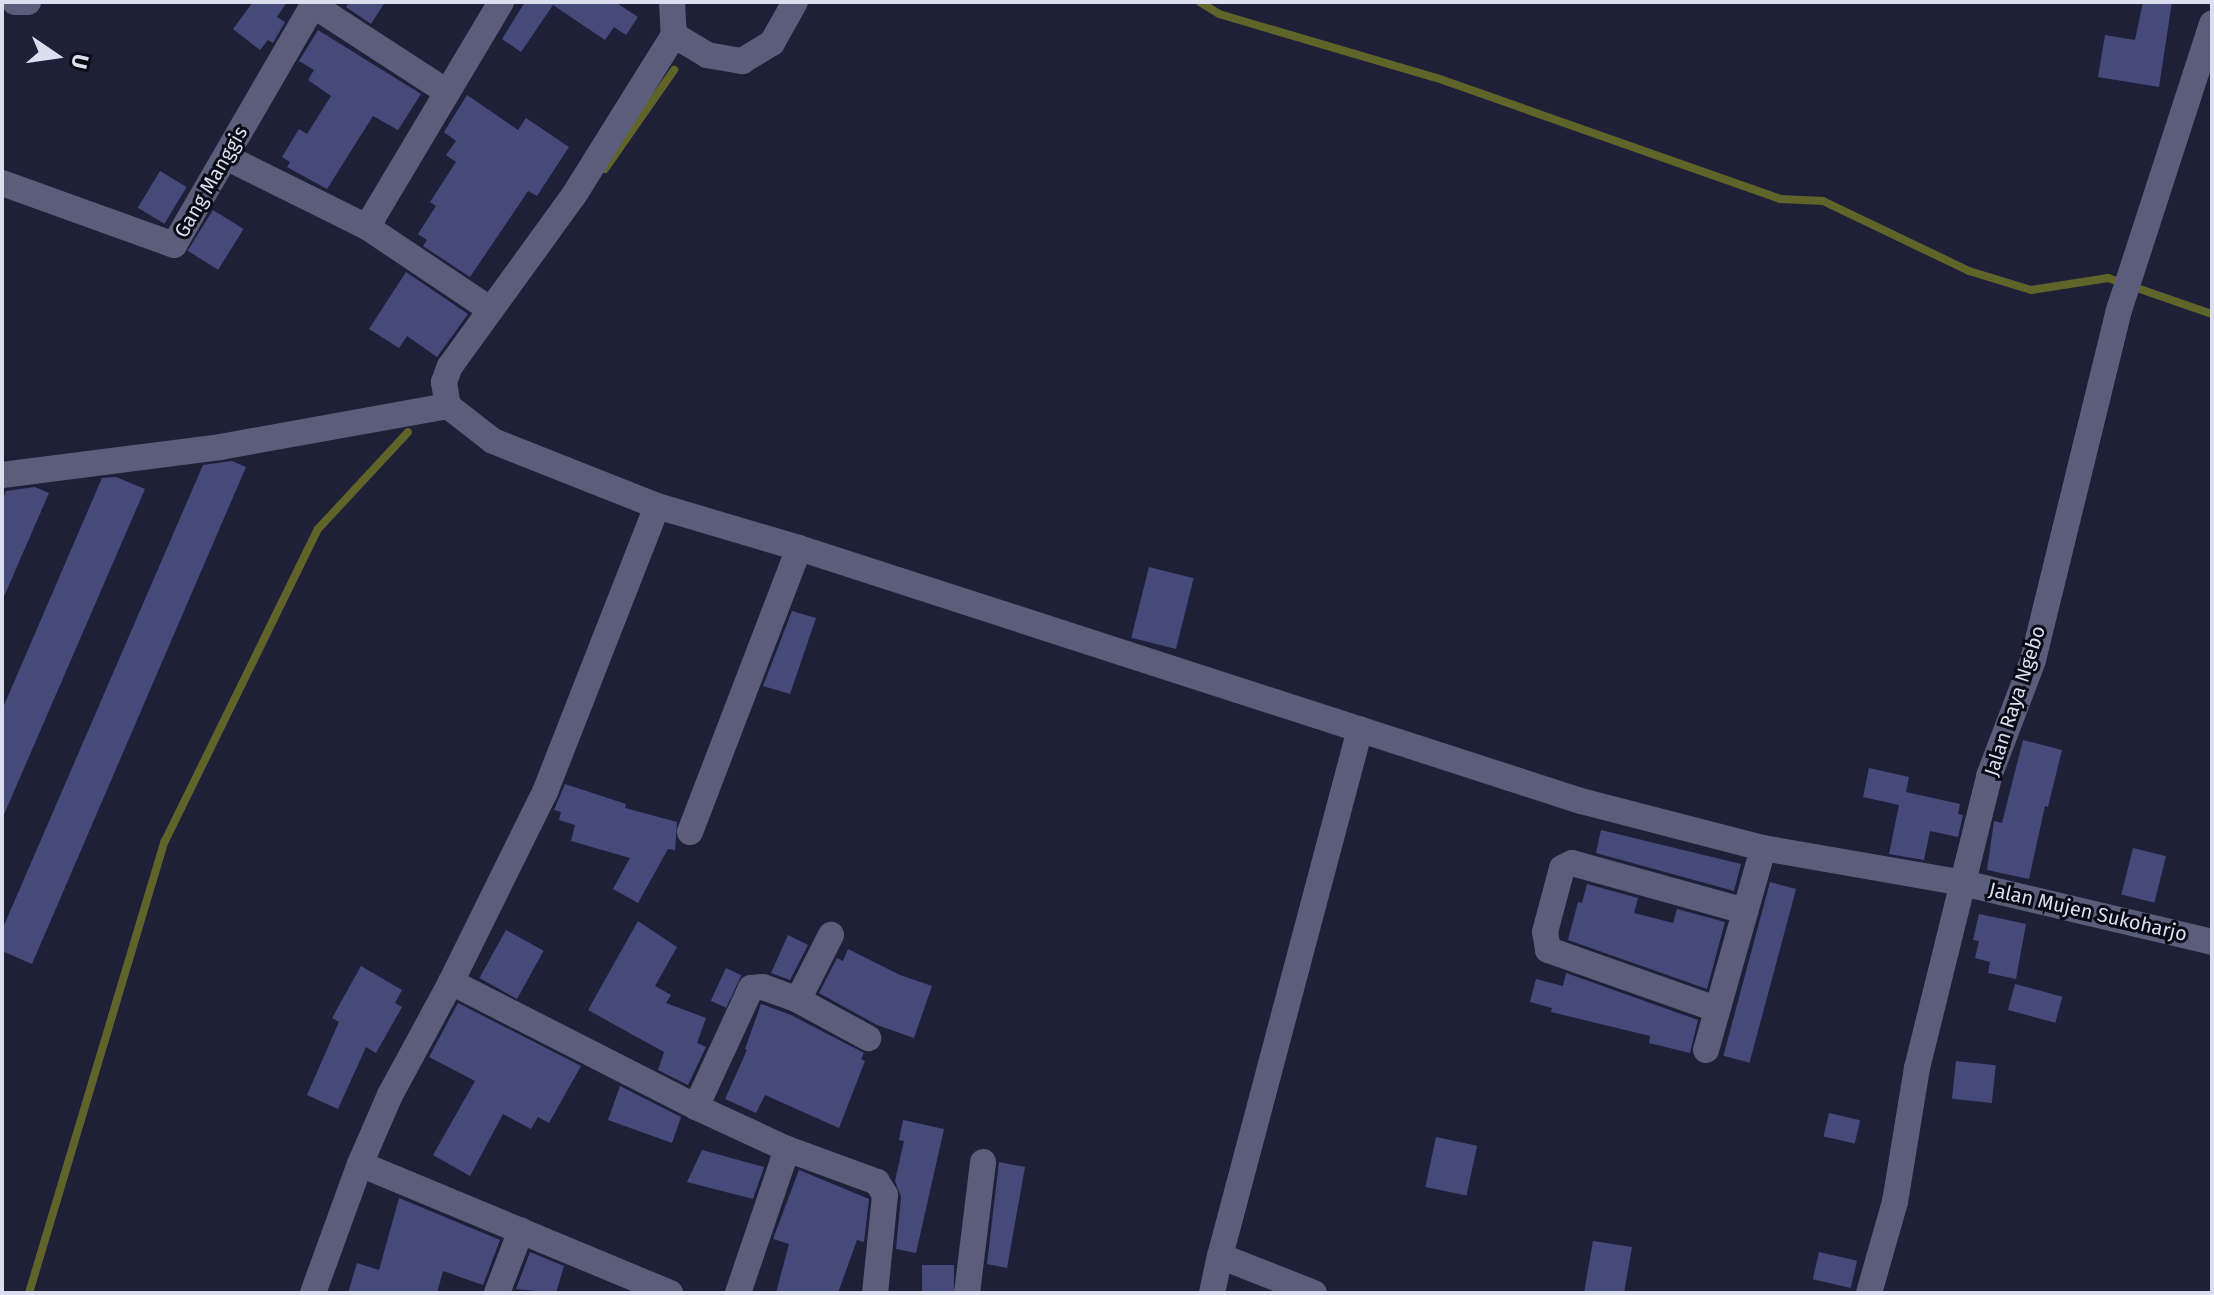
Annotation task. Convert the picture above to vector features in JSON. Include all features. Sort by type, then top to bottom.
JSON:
[{"type":"street","points":[[15,2],[28,2]]},
{"type":"street","points":[[367,227],[501,2]]},
{"type":"street","points":[[2,475],[220,447],[448,406],[444,382],[447,374],[574,195],[674,35],[672,2]]},
{"type":"street","points":[[674,35],[707,55],[742,61],[772,43],[795,2]]},
{"type":"street","points":[[314,4],[447,92]]},
{"type":"street","name":"Gang Manggis","points":[[2,183],[174,245],[314,4]]},
{"type":"street","name":"Jalan Raya Ngebo","points":[[1869,1293],[1895,1202],[1917,1068],[1989,776],[2033,660],[2120,307],[2212,24]]},
{"type":"street","points":[[226,157],[367,227],[491,310]]},
{"type":"street","name":"Jalan Mujen Sukoharjo","points":[[448,406],[504,446],[657,506],[799,548],[1581,801],[1763,848],[1963,883],[2212,942]]},
{"type":"street","points":[[313,1293],[360,1164],[390,1095],[451,982],[545,792],[657,506]]},
{"type":"street","points":[[690,832],[799,548]]},
{"type":"street","points":[[1212,1293],[1360,729]]},
{"type":"street","points":[[1706,1050],[1763,848]]},
{"type":"street","points":[[1716,1009],[1548,950],[1545,932],[1562,868],[1569,862],[1745,911]]},
{"type":"street","points":[[798,1000],[831,935]]},
{"type":"street","points":[[451,982],[696,1107],[787,1149],[882,1186],[885,1195],[875,1293]]},
{"type":"street","points":[[696,1107],[751,988],[763,987],[798,1000],[868,1038]]},
{"type":"street","points":[[738,1293],[787,1149]]},
{"type":"street","points":[[967,1293],[983,1162]]},
{"type":"street","points":[[360,1164],[670,1293]]},
{"type":"street","points":[[497,1293],[521,1230]]},
{"type":"street","points":[[1220,1256],[1314,1293]]},
{"type":"building","points":[[253,2],[287,2],[277,17],[285,22],[273,43],[268,40],[260,50],[233,29]]},
{"type":"building","points":[[349,2],[385,2],[371,24],[346,7]]},
{"type":"building","points":[[525,2],[615,2],[638,17],[626,35],[614,27],[605,40],[553,5],[521,52],[502,39]]},
{"type":"building","points":[[2143,2],[2172,2],[2159,87],[2098,77],[2105,35],[2135,40]]},
{"type":"building","points":[[318,30],[421,94],[398,130],[373,116],[327,189],[287,167],[290,162],[282,157],[299,129],[307,134],[331,96],[308,80],[314,70],[299,61]]},
{"type":"building","points":[[467,95],[518,130],[526,118],[569,147],[537,196],[528,191],[470,277],[423,246],[427,240],[418,234],[436,206],[430,202],[456,162],[446,155],[456,141],[444,132]]},
{"type":"building","points":[[160,171],[187,187],[164,224],[138,208]]},
{"type":"building","points":[[213,210],[244,229],[218,270],[188,251]]},
{"type":"building","points":[[406,272],[468,314],[437,357],[407,336],[399,348],[369,329]]},
{"type":"building","points":[[232,461],[246,467],[32,964],[2,951],[2,930],[203,465]]},
{"type":"building","points":[[116,477],[145,489],[2,819],[2,710],[102,478]]},
{"type":"building","points":[[35,487],[49,493],[2,601],[2,500],[6,491]]},
{"type":"building","points":[[1149,567],[1194,578],[1176,649],[1131,638]]},
{"type":"building","points":[[792,611],[816,618],[790,694],[763,686]]},
{"type":"building","points":[[2023,740],[2062,750],[2048,807],[2045,806],[2029,879],[1987,870],[1994,821],[2002,823]]},
{"type":"building","points":[[1869,768],[1909,777],[1906,792],[1960,804],[1958,814],[1963,815],[1958,837],[1930,831],[1924,860],[1889,854],[1899,805],[1863,797]]},
{"type":"building","points":[[565,784],[626,804],[625,808],[677,822],[675,850],[668,849],[638,903],[613,889],[630,858],[571,841],[575,825],[559,820],[561,812],[554,810]]},
{"type":"building","points":[[1601,830],[1741,864],[1734,891],[1596,853]]},
{"type":"building","points":[[2133,848],[2166,856],[2154,903],[2121,895]]},
{"type":"building","points":[[1770,882],[1796,889],[1749,1063],[1723,1056]]},
{"type":"building","points":[[1587,884],[1638,898],[1634,913],[1673,923],[1677,909],[1725,922],[1707,989],[1568,940],[1578,902],[1582,903]]},
{"type":"building","points":[[1979,914],[2026,924],[2016,979],[1988,973],[1990,962],[1975,958],[1979,941],[1973,940]]},
{"type":"building","points":[[638,921],[677,947],[655,986],[671,995],[666,1003],[706,1018],[697,1043],[706,1047],[688,1085],[658,1070],[664,1052],[588,1010]]},
{"type":"building","points":[[506,930],[544,951],[517,999],[479,978]]},
{"type":"building","points":[[788,935],[808,945],[790,980],[771,973]]},
{"type":"building","points":[[848,949],[900,975],[932,986],[914,1038],[877,1025],[819,993],[837,958],[843,961]]},
{"type":"building","points":[[361,966],[402,990],[395,1003],[402,1007],[376,1053],[366,1047],[338,1109],[307,1095],[339,1022],[332,1018]]},
{"type":"building","points":[[726,968],[741,975],[726,1008],[711,1001]]},
{"type":"building","points":[[1566,973],[1698,1020],[1690,1053],[1649,1043],[1650,1036],[1551,1012],[1552,1008],[1530,1002],[1536,979],[1563,986]]},
{"type":"building","points":[[2015,984],[2062,997],[2055,1023],[2008,1010]]},
{"type":"building","points":[[458,1003],[581,1066],[549,1123],[538,1117],[531,1129],[503,1114],[470,1176],[433,1155],[475,1081],[429,1057]]},
{"type":"building","points":[[761,1004],[791,1015],[864,1053],[861,1059],[865,1061],[839,1128],[765,1095],[756,1113],[725,1099],[747,1050]]},
{"type":"building","points":[[1956,1061],[1996,1065],[1992,1103],[1952,1099]]},
{"type":"building","points":[[620,1086],[681,1117],[672,1143],[608,1120]]},
{"type":"building","points":[[1829,1113],[1860,1120],[1855,1144],[1824,1136]]},
{"type":"building","points":[[903,1120],[944,1129],[916,1253],[896,1249],[901,1197],[895,1181],[904,1141],[899,1140]]},
{"type":"building","points":[[1436,1137],[1477,1146],[1466,1196],[1425,1187]]},
{"type":"building","points":[[702,1150],[764,1167],[753,1199],[687,1182]]},
{"type":"building","points":[[999,1162],[1025,1167],[1007,1268],[987,1264]]},
{"type":"building","points":[[799,1170],[869,1199],[864,1242],[857,1240],[838,1293],[776,1293],[789,1244],[773,1239]]},
{"type":"building","points":[[399,1198],[500,1240],[483,1285],[443,1271],[437,1293],[348,1293],[357,1263],[379,1270]]},
{"type":"building","points":[[1593,1241],[1632,1247],[1624,1293],[1584,1293]]},
{"type":"building","points":[[530,1252],[564,1266],[556,1293],[516,1289]]},
{"type":"building","points":[[1819,1252],[1857,1261],[1851,1288],[1813,1279]]},
{"type":"building","points":[[922,1265],[954,1265],[954,1293],[922,1293]]},
{"type":"waterway","points":[[1200,2],[1219,14],[1437,78],[1780,199],[1823,201],[1969,271],[2031,290],[2108,278],[2212,314]]},
{"type":"waterway","points":[[605,169],[674,70]]},
{"type":"waterway","points":[[29,1293],[165,841],[318,529],[408,432]]}]
